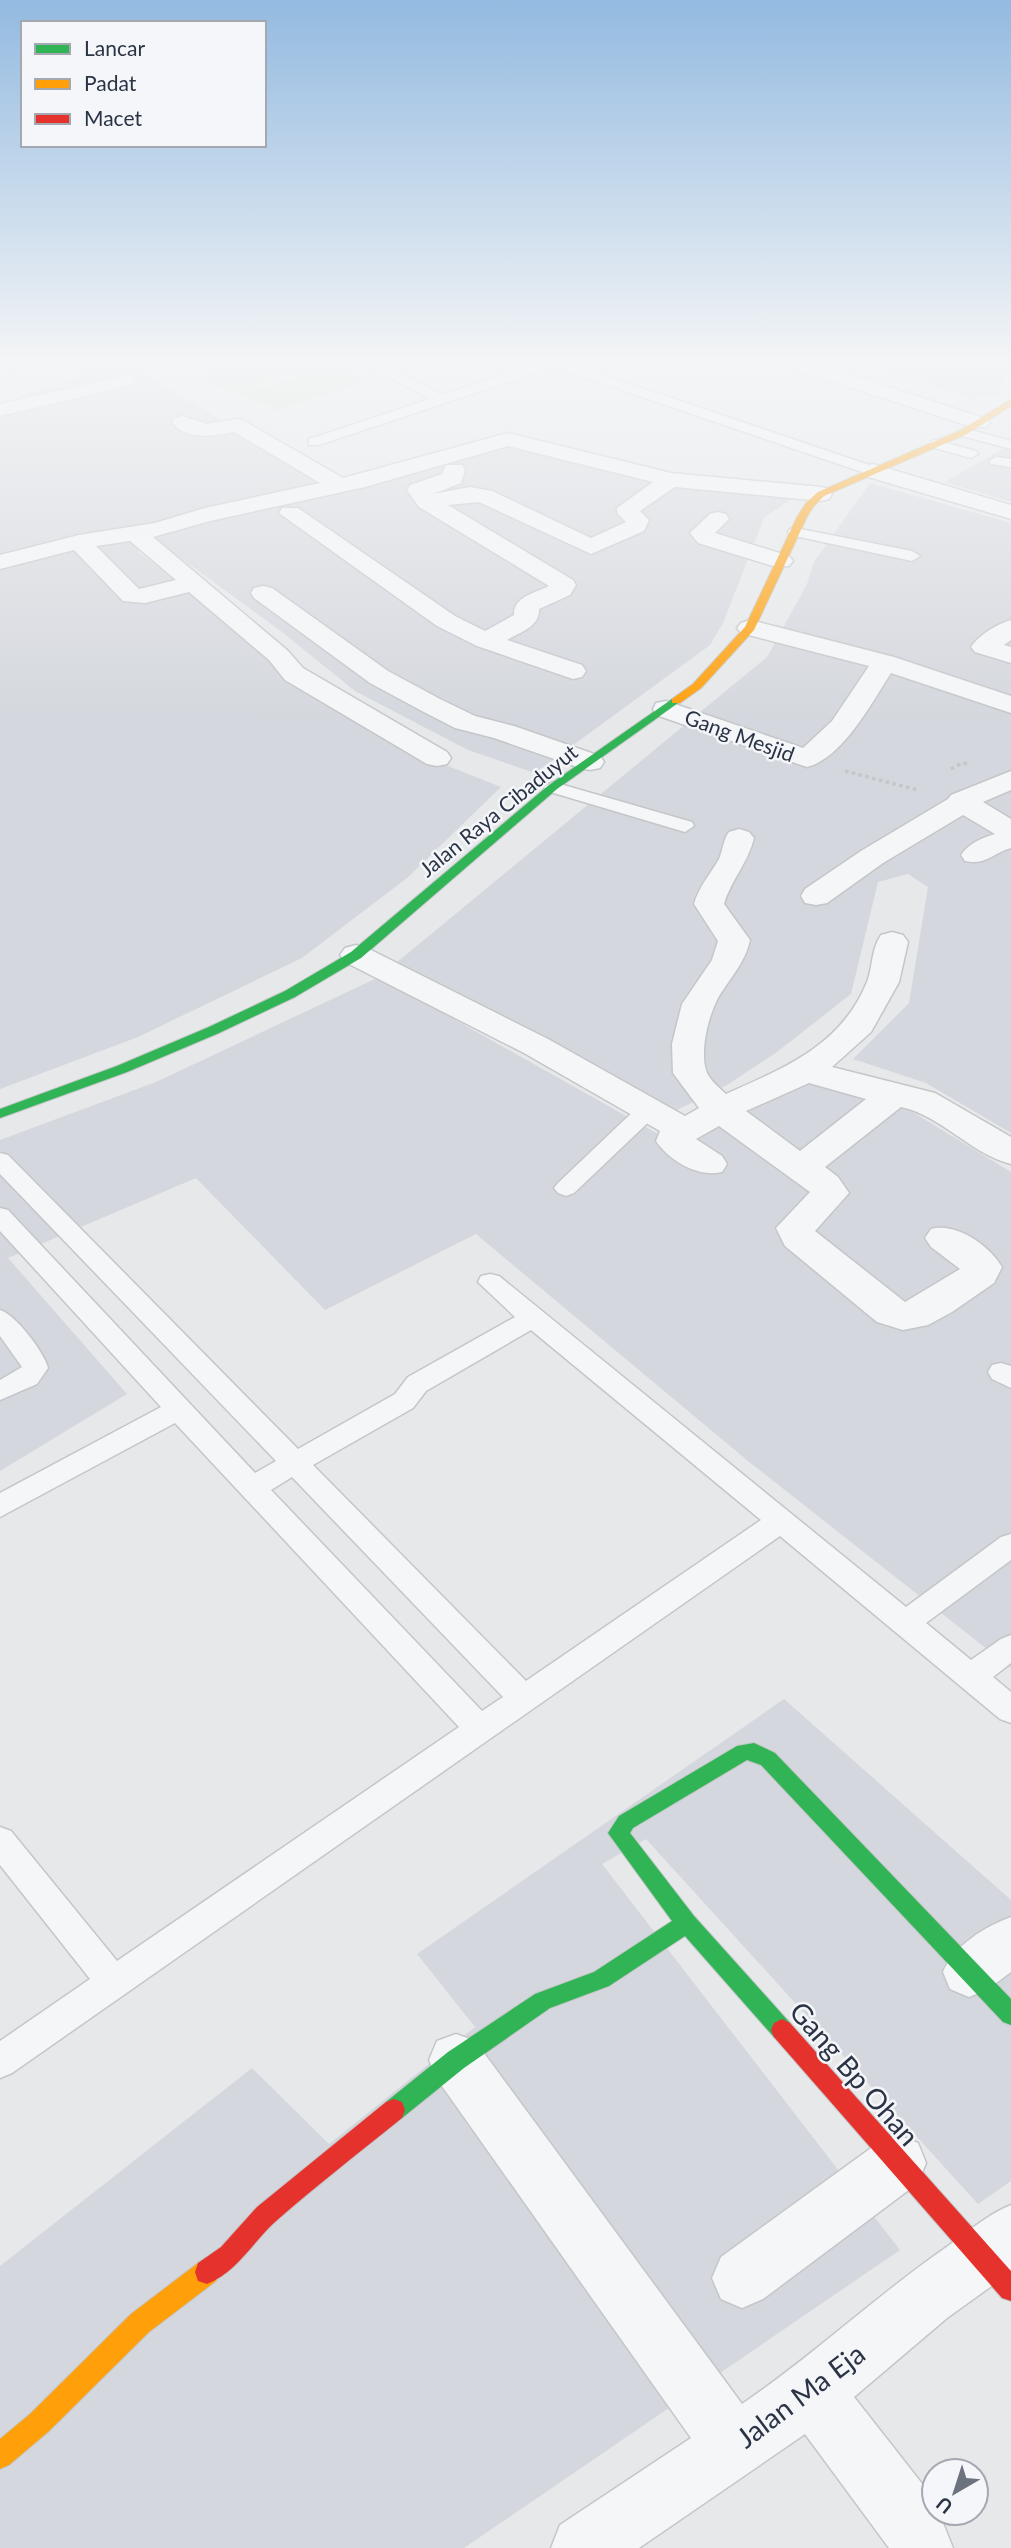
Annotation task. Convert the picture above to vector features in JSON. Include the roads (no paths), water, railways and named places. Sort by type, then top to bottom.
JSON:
[{"type":"main road","name":"Jalan Raya Cibaduyut","points":[[0,1114],[122,1069],[254,1012],[356,955],[554,787],[697,686],[750,628],[809,505],[821,494],[846,483]]},
{"type":"main road","name":"Gang Bp Ohan","points":[[969,1972],[768,1759],[754,1752],[744,1752],[626,1822],[618,1833],[687,1923],[800,2047],[898,2164],[1002,2260]]},
{"type":"main road","points":[[0,2456],[39,2423],[140,2323],[229,2255],[265,2215],[456,2060],[543,2001],[601,1979],[687,1923]]},
{"type":"main road","points":[[969,1972],[1011,2015]]},
{"type":"street","points":[[335,483],[340,486]]},
{"type":"street","points":[[0,562],[79,542],[136,534],[205,515],[357,483]]},
{"type":"street","points":[[440,483],[418,491],[427,502],[564,584],[561,590],[526,606],[527,618],[486,641]]},
{"type":"street","points":[[427,502],[470,494],[484,496],[591,547],[636,526],[638,520],[628,513],[628,508],[667,483]]},
{"type":"street","points":[[702,483],[821,494]]},
{"type":"street","points":[[913,483],[1011,512]]},
{"type":"street","points":[[290,513],[426,608],[486,641],[573,671]]},
{"type":"street","points":[[718,519],[702,533],[706,538],[781,561]]},
{"type":"street","points":[[136,534],[278,656],[294,674],[437,758]]},
{"type":"street","points":[[0,535],[29,554]]},
{"type":"street","points":[[79,542],[132,596],[145,596],[193,583]]},
{"type":"street","points":[[263,593],[369,670],[431,705],[465,722],[504,732],[590,762]]},
{"type":"street","points":[[750,628],[885,662],[1011,705]]},
{"type":"street","points":[[940,680],[1011,628]]},
{"type":"street","points":[[984,647],[1011,655]]},
{"type":"street","name":"Gang Mesjid","points":[[666,709],[807,759],[847,724],[885,662]]},
{"type":"street","points":[[816,896],[872,857],[962,803],[961,801],[1009,766]]},
{"type":"street","points":[[962,803],[1009,839],[976,855]]},
{"type":"street","points":[[739,838],[734,858],[714,887],[709,904],[714,915],[734,940],[733,952],[695,1012],[689,1044],[690,1072],[700,1090],[722,1110],[831,1193],[795,1228],[798,1237],[891,1312],[914,1315],[938,1303],[980,1274],[984,1267],[944,1238]]},
{"type":"street","points":[[709,1164],[673,1139],[684,1130],[722,1110],[807,1071],[854,1032],[883,982],[892,942]]},
{"type":"street","points":[[356,955],[536,1046],[684,1130]]},
{"type":"street","points":[[807,1071],[933,1105],[1011,1153]]},
{"type":"street","points":[[801,1168],[895,1094]]},
{"type":"street","points":[[969,1972],[1011,1941]]},
{"type":"street","points":[[456,2060],[734,2445]]},
{"type":"street","points":[[742,2278],[898,2164]]},
{"type":"street","name":"Jalan Ma Eja","points":[[583,2548],[812,2393],[926,2297],[1002,2260]]},
{"type":"street","points":[[812,2393],[911,2522],[921,2548]]},
{"type":"lane","points":[[795,532],[912,556]]},
{"type":"lane","points":[[554,787],[685,826]]},
{"type":"lane","points":[[566,1188],[648,1110]]},
{"type":"lane","points":[[0,1160],[524,1699]]},
{"type":"lane","points":[[0,1216],[480,1729]]},
{"type":"lane","points":[[490,1282],[1011,1710]]},
{"type":"lane","points":[[253,1487],[404,1402],[417,1384],[533,1318]]},
{"type":"lane","points":[[0,1319],[33,1360],[35,1368],[28,1377],[0,1391]]},
{"type":"lane","points":[[0,1506],[179,1409]]},
{"type":"lane","points":[[0,2061],[781,1521]]},
{"type":"lane","points":[[905,1623],[1011,1545]]},
{"type":"lane","points":[[971,1677],[1011,1647]]},
{"type":"lane","points":[[2,1846],[114,1983]]}]
